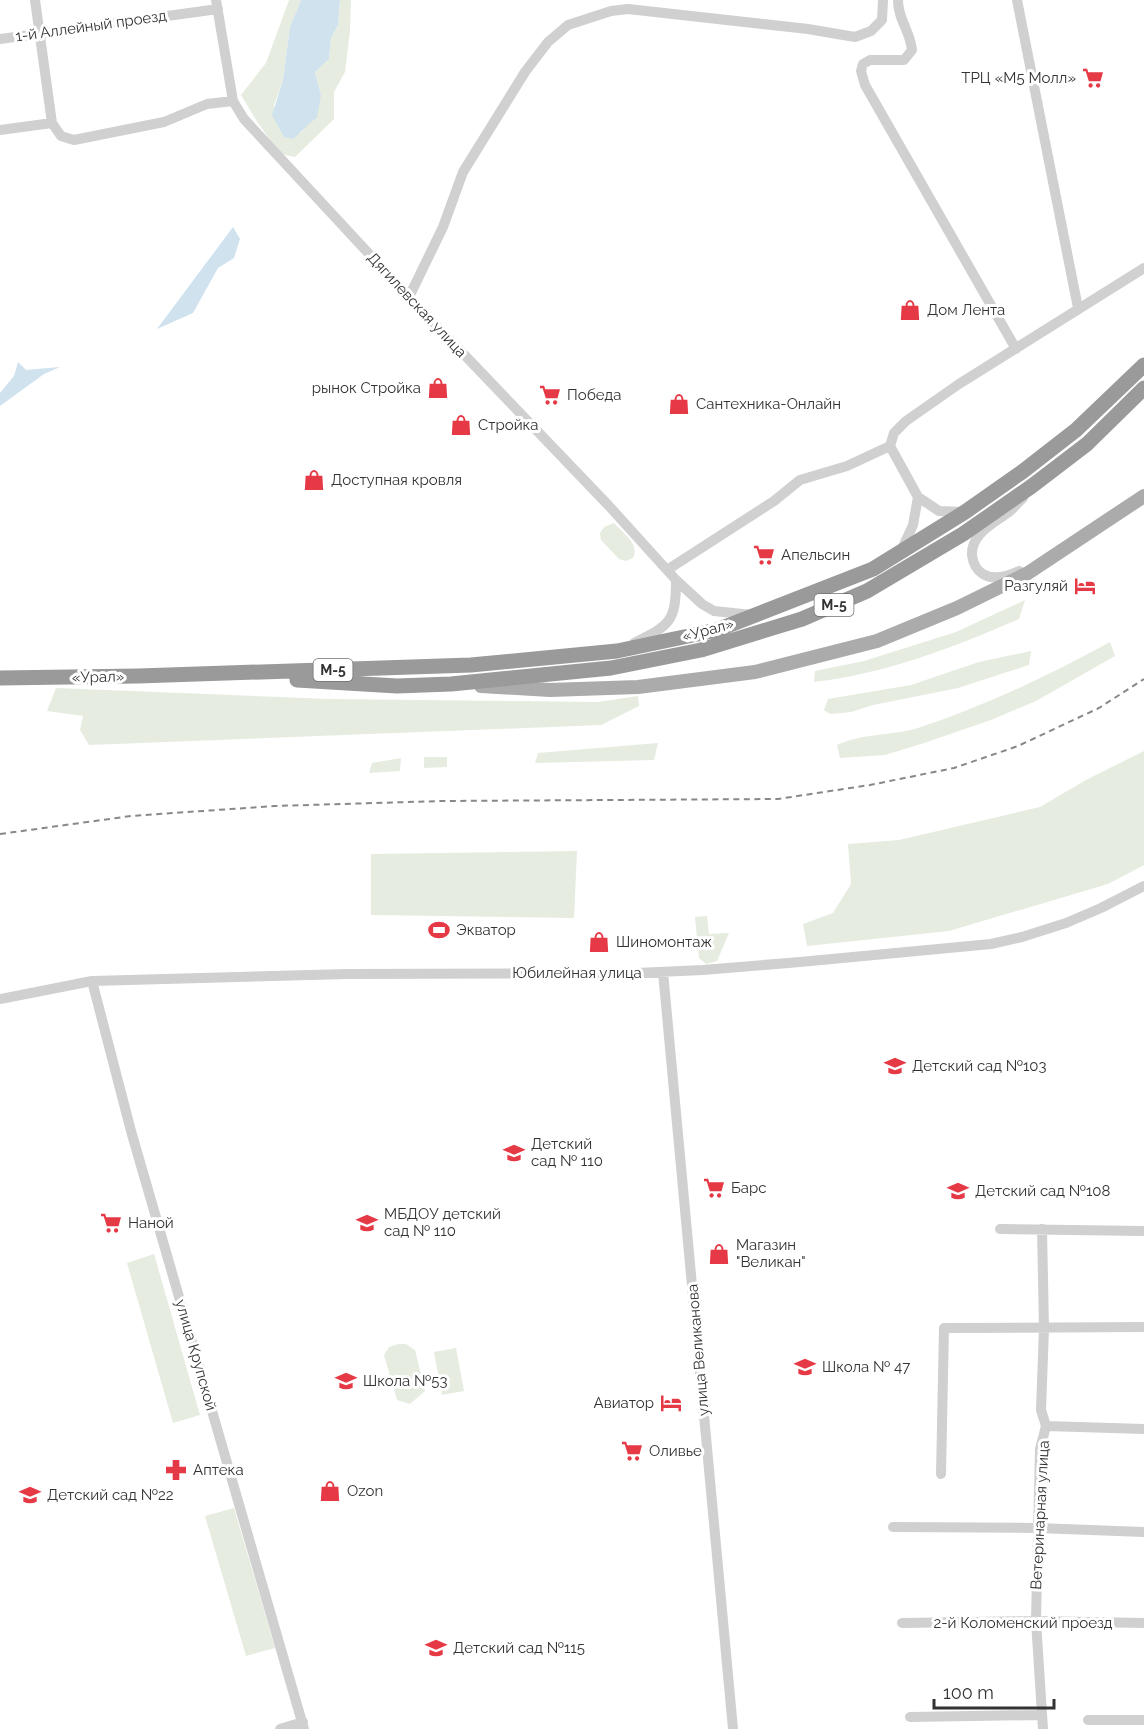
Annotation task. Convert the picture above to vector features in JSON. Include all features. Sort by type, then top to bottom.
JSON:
[{"type":"highway","name":"«Урал»","points":[[0,678],[471,665],[617,651],[717,630],[873,569],[964,512],[1022,471],[1076,430],[1144,365]]},
{"type":"highway","name":"«Урал»","points":[[195,674],[397,686],[451,684],[611,668],[701,650],[802,619],[867,591],[963,534],[1032,486],[1087,444],[1144,388]]},
{"type":"main road","points":[[451,684],[550,690],[638,687],[755,672],[877,640],[957,608],[1028,573],[1144,496]]},
{"type":"street","points":[[35,0],[52,123],[61,136],[74,140],[164,122],[207,104],[232,101]]},
{"type":"street","points":[[409,297],[443,227],[463,172],[525,72],[548,42],[568,26],[611,11],[628,9],[808,29],[855,37],[872,31],[882,20],[884,0]]},
{"type":"street","points":[[898,0],[898,13],[911,37],[912,50],[904,60],[870,60],[862,64],[861,71],[865,85],[1016,349]]},
{"type":"street","points":[[1017,0],[1078,308]]},
{"type":"street","name":"1-й Аллейный проезд","points":[[0,39],[217,5]]},
{"type":"street","name":"Дягилевская улица","points":[[217,5],[232,101],[244,118],[676,580],[702,604],[714,611],[756,615]]},
{"type":"street","points":[[0,130],[52,123]]},
{"type":"street","points":[[964,512],[939,511],[918,497],[890,446],[894,433],[906,421],[1078,308],[1144,268]]},
{"type":"street","points":[[667,570],[774,501],[800,480],[847,466],[890,446]]},
{"type":"street","points":[[1032,486],[1012,509],[975,539],[972,558],[976,569],[985,576],[996,578],[1008,576],[1041,563]]},
{"type":"street","points":[[901,551],[913,525],[918,497]]},
{"type":"street","points":[[617,651],[662,629],[670,620],[674,608],[676,580]]},
{"type":"street","name":"Юбилейная улица","points":[[0,999],[92,981],[347,974],[663,972],[991,944],[1066,923],[1144,886]]},
{"type":"street","name":"улица Великанова","points":[[663,972],[733,1729]]},
{"type":"street","name":"улица Крупской","points":[[92,981],[131,1131],[305,1727]]},
{"type":"street","points":[[1000,1229],[1144,1231]]},
{"type":"street","name":"Ветеринарная улица","points":[[1042,1229],[1044,1328],[1041,1410],[1046,1426],[1040,1449],[1036,1621],[1042,1729]]},
{"type":"street","points":[[941,1474],[944,1328],[1144,1327]]},
{"type":"street","points":[[1046,1426],[1144,1429]]},
{"type":"street","points":[[893,1527],[1037,1528],[1144,1532]]},
{"type":"street","name":"2-й Коломенский проезд","points":[[902,1623],[1036,1621],[1144,1623]]},
{"type":"street","points":[[910,1717],[1042,1715]]},
{"type":"street","points":[[1088,1720],[1144,1720]]},
{"type":"street","points":[[280,1729],[305,1727]]},
{"type":"shaded area","points":[[289,0],[301,0],[290,27],[283,80],[274,105],[284,137],[302,132],[321,95],[315,72],[329,59],[331,38],[338,25],[340,0],[351,0],[345,72],[334,92],[334,119],[295,157],[280,154],[241,95],[266,63]]},
{"type":"shaded area","points":[[614,523],[630,539],[634,548],[633,558],[626,561],[619,559],[601,540],[600,533],[604,527]]},
{"type":"shaded area","points":[[1025,600],[1019,619],[969,640],[893,666],[814,682],[815,671],[864,661],[956,632]]},
{"type":"shaded area","points":[[1110,642],[1115,656],[1036,701],[991,720],[885,755],[840,758],[837,745],[857,738],[908,731],[968,710],[1016,690]]},
{"type":"shaded area","points":[[1031,651],[1029,665],[958,688],[873,705],[851,712],[830,714],[824,710],[828,699],[911,685],[979,662]]},
{"type":"shaded area","points":[[56,688],[329,699],[598,702],[638,696],[639,706],[601,725],[89,745],[80,730],[83,716],[47,711]]},
{"type":"shaded area","points":[[658,743],[654,760],[535,763],[538,753]]},
{"type":"shaded area","points":[[1144,751],[1144,865],[1108,884],[949,931],[807,946],[803,924],[833,913],[851,884],[848,844],[899,840],[1040,807],[1086,780]]},
{"type":"shaded area","points":[[424,757],[447,757],[447,767],[424,768]]},
{"type":"shaded area","points":[[401,758],[400,771],[369,773],[372,763]]},
{"type":"shaded area","points":[[577,851],[574,918],[371,915],[371,854]]},
{"type":"shaded area","points":[[707,916],[709,934],[729,933],[717,961],[706,964],[699,958],[695,917]]},
{"type":"shaded area","points":[[154,1254],[200,1415],[173,1423],[127,1263]]},
{"type":"shaded area","points":[[406,1344],[415,1350],[425,1391],[410,1404],[397,1400],[384,1355],[389,1347]]},
{"type":"shaded area","points":[[456,1348],[464,1391],[442,1395],[434,1352]]},
{"type":"shaded area","points":[[234,1508],[275,1648],[246,1656],[205,1516]]},
{"type":"water","points":[[301,0],[340,0],[338,25],[331,38],[329,59],[315,72],[321,95],[317,118],[293,139],[284,137],[272,115],[283,80],[290,27]]},
{"type":"water","points":[[233,227],[240,239],[234,258],[218,268],[193,313],[157,329]]},
{"type":"water","points":[[18,362],[26,370],[60,367],[44,374],[0,406],[0,393],[14,376]]},
{"type":"railway","points":[[0,834],[131,816],[274,806],[443,801],[778,799],[870,785],[954,768],[1018,746],[1099,708],[1144,679]]},
{"type":"place","name":"ТРЦ «М5 Молл»","points":[[1093,78]]},
{"type":"place","name":"Дом Лента","points":[[910,310]]},
{"type":"place","name":"рынок Стройка","points":[[438,388]]},
{"type":"place","name":"Победа","points":[[550,395]]},
{"type":"place","name":"Сантехника-Онлайн","points":[[679,404]]},
{"type":"place","name":"Стройка","points":[[461,425]]},
{"type":"place","name":"Доступная кровля","points":[[314,480]]},
{"type":"place","name":"Апельсин","points":[[764,555]]},
{"type":"place","name":"Разгуляй","points":[[1085,586]]},
{"type":"place","name":"Экватор","points":[[439,930]]},
{"type":"place","name":"Шиномонтаж","points":[[599,942]]},
{"type":"place","name":"Детский сад №103","points":[[895,1066]]},
{"type":"place","name":"Детский сад № 110","points":[[514,1153]]},
{"type":"place","name":"Барс","points":[[714,1188]]},
{"type":"place","name":"Детский сад №108","points":[[958,1191]]},
{"type":"place","name":"Наной","points":[[111,1223]]},
{"type":"place","name":"МБДОУ детский сад № 110","points":[[367,1223]]},
{"type":"place","name":"Магазин \"Великан\"","points":[[719,1254]]},
{"type":"place","name":"Школа № 47","points":[[805,1367]]},
{"type":"place","name":"Школа №53","points":[[346,1381]]},
{"type":"place","name":"Авиатор","points":[[671,1403]]},
{"type":"place","name":"Оливье","points":[[632,1451]]},
{"type":"place","name":"Аптека","points":[[176,1470]]},
{"type":"place","name":"Ozon","points":[[330,1491]]},
{"type":"place","name":"Детский сад №22","points":[[30,1495]]},
{"type":"place","name":"Детский сад №115","points":[[436,1648]]}]
